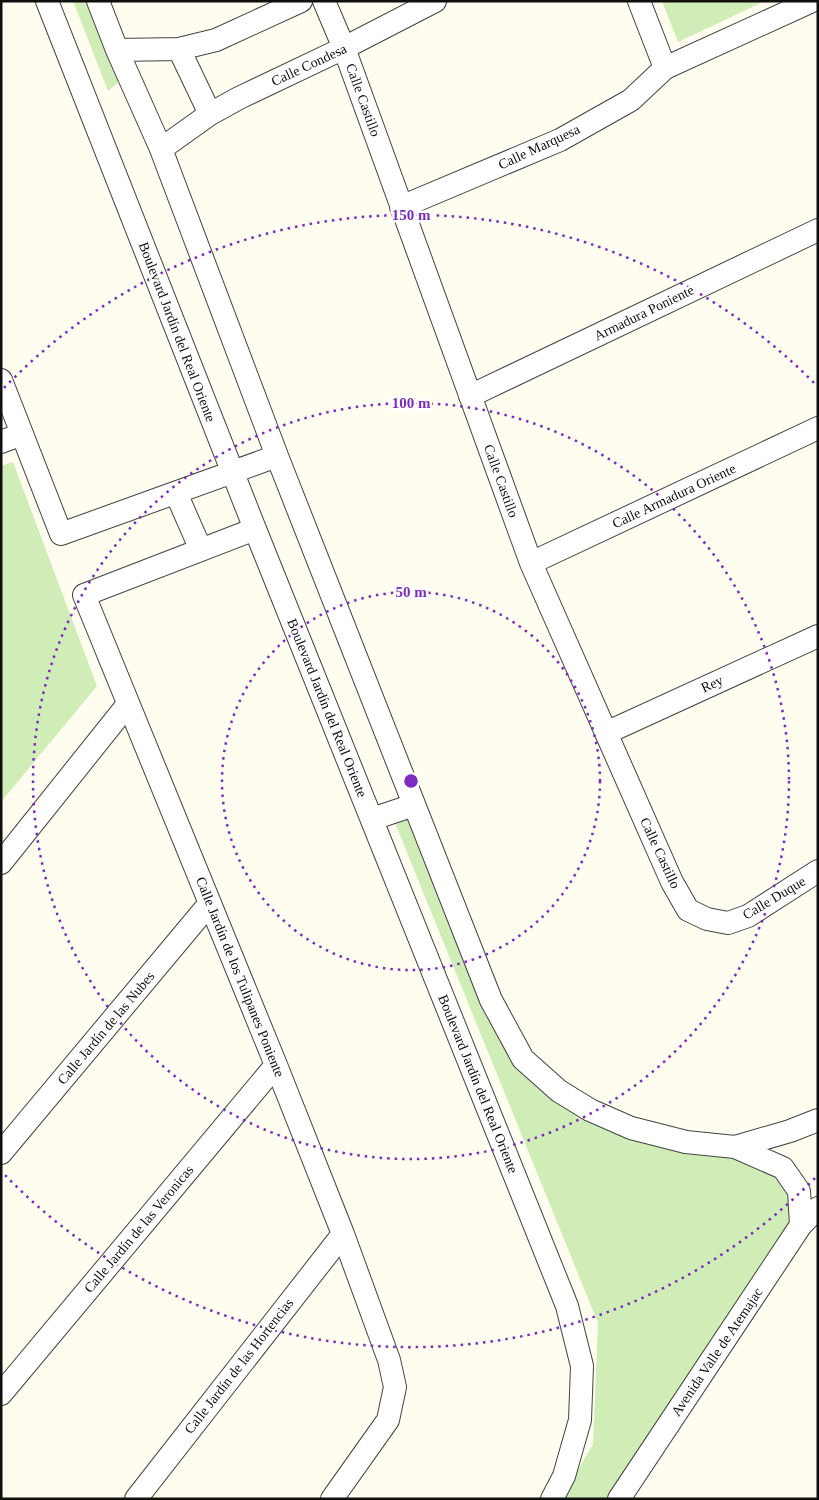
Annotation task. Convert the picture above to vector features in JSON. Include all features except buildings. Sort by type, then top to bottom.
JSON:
[{"type":"street","name":"Boulevard Jardín del Real Oriente","points":[[47,1],[255,529],[567,1306],[582,1366],[580,1420],[564,1476],[552,1499]]},
{"type":"street","points":[[98,1],[117,50],[162,149],[277,456],[490,1000],[523,1058],[559,1091],[590,1110],[631,1128],[686,1142],[735,1147],[782,1168],[799,1191],[802,1225]]},
{"type":"street","points":[[117,50],[179,49],[216,40],[301,1]]},
{"type":"street","name":"Calle Castillo","points":[[324,1],[344,48],[531,563],[672,882],[688,910],[707,919],[728,923]]},
{"type":"street","name":"Calle Condesa","points":[[162,149],[210,114],[435,1]]},
{"type":"street","points":[[639,1],[665,68]]},
{"type":"street","name":"Calle Marquesa","points":[[401,206],[560,140],[631,100],[665,68],[812,1]]},
{"type":"street","points":[[179,49],[210,114]]},
{"type":"street","name":"Armadura Poniente","points":[[470,396],[818,230]]},
{"type":"street","points":[[1,380],[61,534],[277,456]]},
{"type":"street","name":"Calle Armadura Oriente","points":[[531,563],[818,428]]},
{"type":"street","points":[[1,442],[22,434]]},
{"type":"street","points":[[176,493],[201,550],[255,529]]},
{"type":"street","name":"Calle Jardín de los Tulipanes Poniente","points":[[201,550],[84,595],[276,1064],[389,1360],[395,1387],[388,1420],[332,1499]]},
{"type":"street","name":"Rey","points":[[606,733],[818,636]]},
{"type":"street","points":[[1,863],[128,704]]},
{"type":"street","points":[[372,819],[414,805]]},
{"type":"street","name":"Calle Duque","points":[[728,923],[748,916],[818,871]]},
{"type":"street","name":"Calle Jardín de las Nubes","points":[[1,1153],[210,903]]},
{"type":"street","name":"Calle Jardín de las Veronicas","points":[[1,1394],[276,1064]]},
{"type":"street","points":[[735,1147],[790,1131],[818,1120]]},
{"type":"street","name":"Avenida Valle de Atemajac","points":[[619,1499],[802,1225],[818,1208]]},
{"type":"street","name":"Calle Jardín de las Hortencias","points":[[136,1499],[342,1234]]},
{"type":"green space","points":[[73,1],[92,1],[125,77],[108,91]]},
{"type":"green space","points":[[662,1],[765,1],[678,42]]},
{"type":"green space","points":[[13,462],[97,686],[1,802],[1,466]]},
{"type":"green space","points":[[414,814],[488,1002],[557,1094],[760,1160],[797,1192],[799,1225],[609,1499],[561,1499],[593,1444],[598,1323],[395,823]]}]
